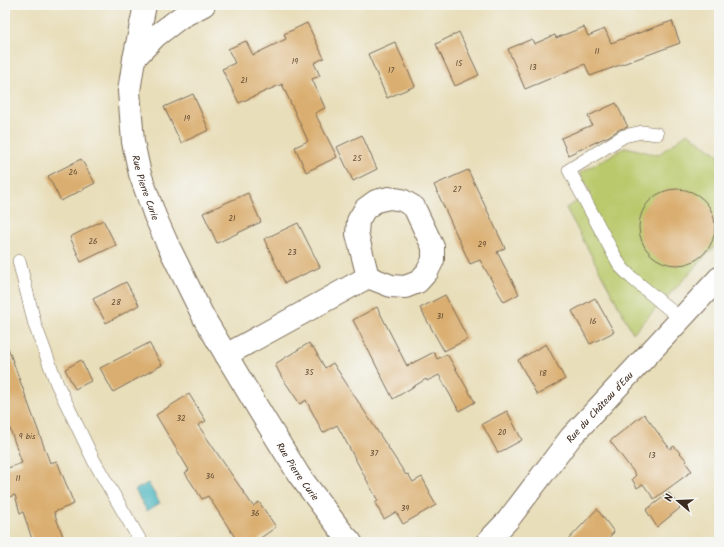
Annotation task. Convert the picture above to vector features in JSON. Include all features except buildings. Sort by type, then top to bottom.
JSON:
[{"type":"street","name":"Rue Pierre Curie","points":[[145,5],[129,91],[133,142],[140,174],[155,216],[195,302],[226,355],[299,475],[351,542]]},
{"type":"street","points":[[134,59],[156,36],[181,17],[204,5]]},
{"type":"street","points":[[226,355],[368,277]]},
{"type":"street","name":"Rue du Château d'Eau","points":[[487,542],[508,520],[571,437],[719,278]]},
{"type":"lane","points":[[657,134],[642,132],[624,136],[569,170],[621,266],[632,278],[681,319]]},
{"type":"lane","points":[[19,261],[35,325],[57,384],[94,461],[141,542]]},
{"type":"green space","points":[[687,133],[719,155],[719,242],[633,333],[566,208],[591,193],[580,173],[626,147],[658,155]]},
{"type":"water","points":[[148,483],[160,503],[147,511],[135,490]]}]
